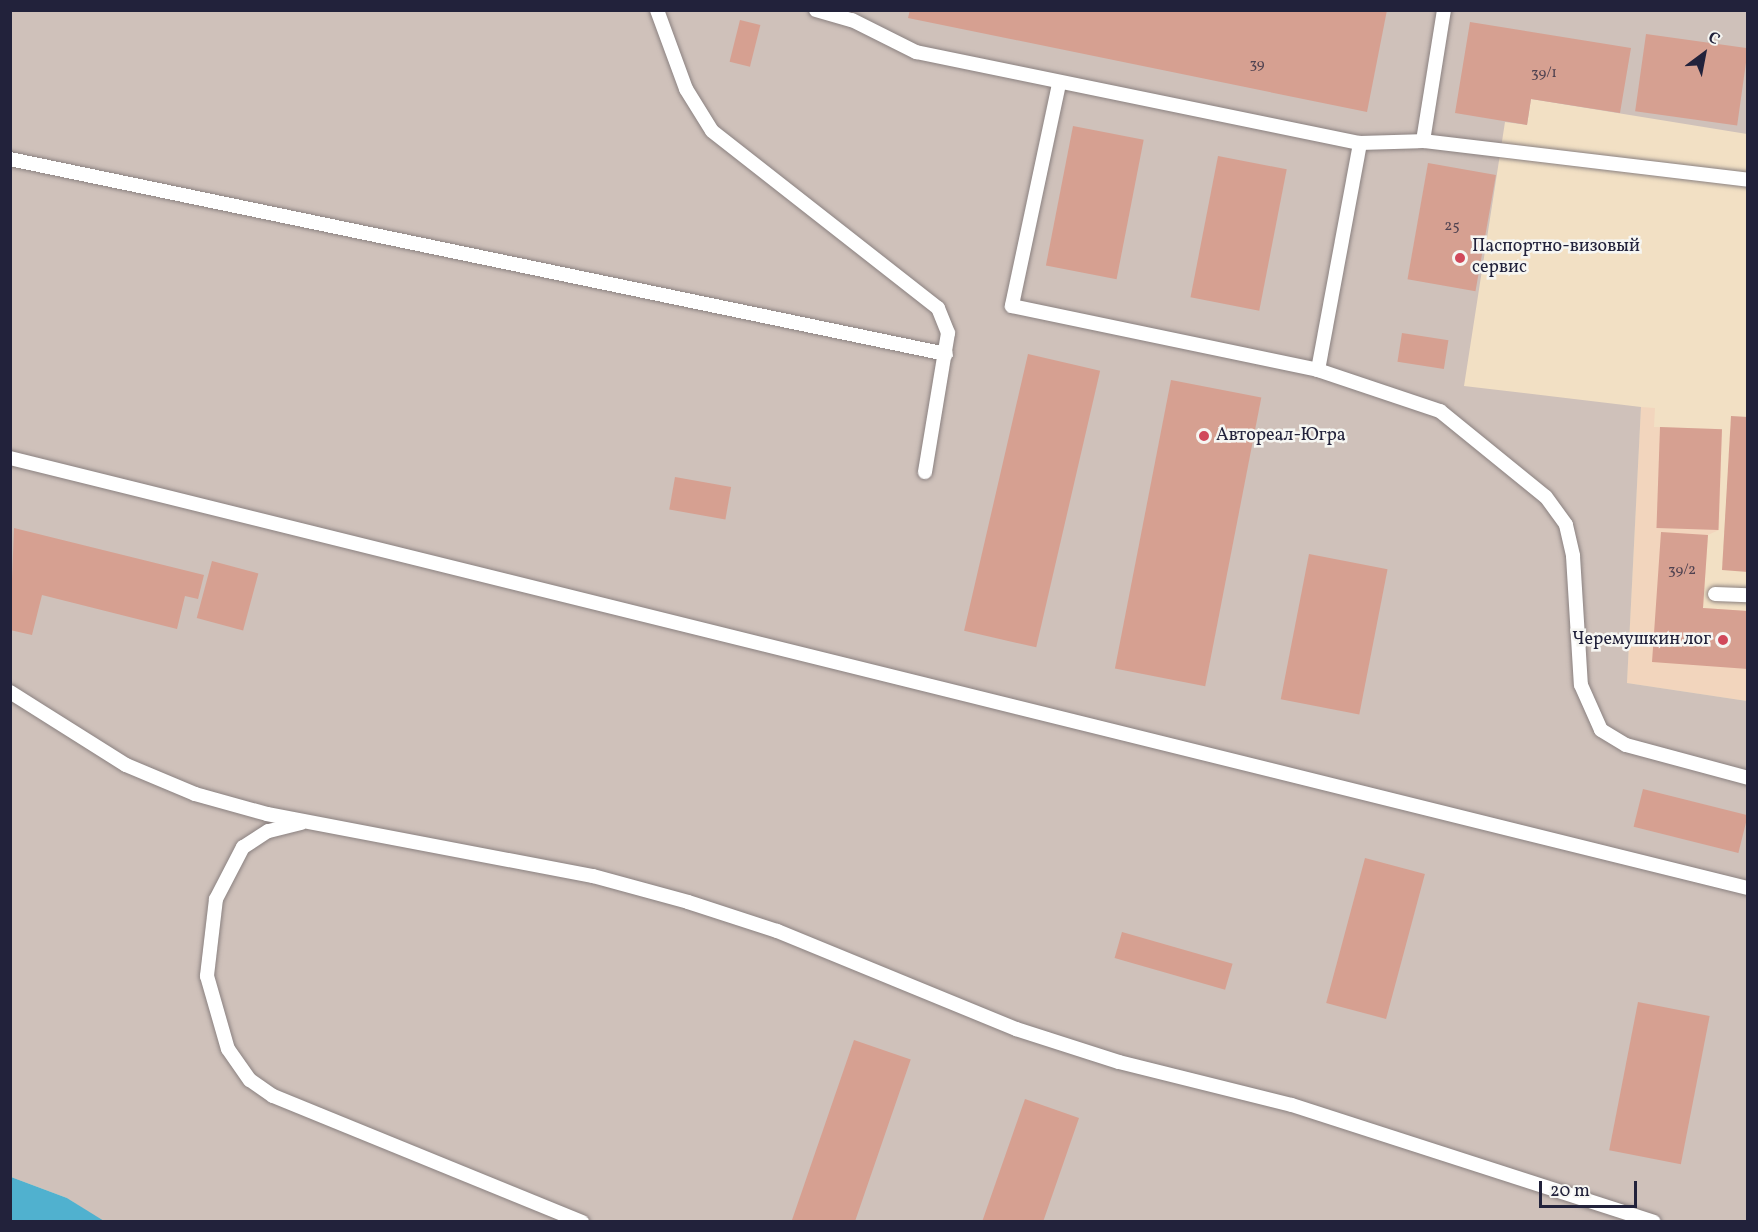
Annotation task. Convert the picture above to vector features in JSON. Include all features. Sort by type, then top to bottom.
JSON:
[{"type":"lane","points":[[657,10],[686,89],[712,131],[938,308],[948,333],[925,472]]},
{"type":"lane","points":[[816,10],[852,20],[916,52],[1059,84],[1360,142],[1423,141],[1748,180]]},
{"type":"lane","points":[[1423,141],[1444,10]]},
{"type":"lane","points":[[1059,84],[1011,306],[1318,370],[1440,411],[1546,497],[1566,525],[1573,556],[1581,685],[1601,730],[1626,745],[1748,778]]},
{"type":"lane","points":[[1318,370],[1360,142]]},
{"type":"lane","points":[[10,159],[946,354]]},
{"type":"lane","points":[[10,458],[1748,888]]},
{"type":"lane","points":[[1715,594],[1748,595]]},
{"type":"lane","points":[[10,692],[126,765],[195,795],[306,821],[593,876],[688,902],[777,931],[1036,1035],[1119,1062],[1292,1105],[1654,1221]]},
{"type":"lane","points":[[306,821],[268,831],[243,847],[216,899],[207,976],[228,1049],[250,1080],[273,1096],[582,1221]]},
{"type":"shaded area","points":[[10,11],[1747,11],[1747,134],[1531,99],[1527,125],[1505,122],[1464,386],[1641,407],[1627,683],[1747,701],[1747,1221],[104,1222],[67,1198],[11,1177]]},
{"type":"shaded area","points":[[1641,407],[1655,408],[1654,427],[1722,429],[1719,530],[1708,535],[1703,608],[1747,611],[1747,701],[1627,683]]},
{"type":"water","points":[[11,1177],[67,1198],[104,1221],[11,1221]]},
{"type":"building","points":[[910,10],[1387,10],[1367,112],[908,18]]},
{"type":"building","points":[[740,20],[760,25],[750,67],[730,62]]},
{"type":"building","points":[[1470,22],[1631,48],[1620,113],[1531,99],[1527,125],[1455,113]]},
{"type":"building","points":[[1646,34],[1748,48],[1737,126],[1635,111]]},
{"type":"building","points":[[1073,126],[1144,140],[1117,279],[1046,265]]},
{"type":"building","points":[[1218,156],[1287,169],[1259,311],[1191,297]]},
{"type":"building","points":[[1428,163],[1496,175],[1475,291],[1408,279]]},
{"type":"building","points":[[1402,333],[1448,340],[1444,369],[1397,362]]},
{"type":"building","points":[[1028,354],[1100,371],[1036,647],[964,631]]},
{"type":"building","points":[[1171,380],[1261,398],[1205,686],[1115,669]]},
{"type":"building","points":[[1731,416],[1748,417],[1748,572],[1722,570]]},
{"type":"building","points":[[1660,427],[1722,429],[1718,530],[1656,528]]},
{"type":"building","points":[[675,477],[731,487],[725,519],[669,509]]},
{"type":"building","points":[[14,528],[204,575],[198,599],[185,596],[177,629],[42,595],[32,635],[10,630]]},
{"type":"building","points":[[1661,532],[1708,535],[1703,608],[1748,611],[1748,669],[1652,662]]},
{"type":"building","points":[[1309,554],[1388,569],[1359,715],[1281,699]]},
{"type":"building","points":[[212,561],[258,573],[243,630],[197,618]]},
{"type":"building","points":[[1643,789],[1748,815],[1738,853],[1634,827]]},
{"type":"building","points":[[1365,858],[1425,874],[1386,1019],[1326,1003]]},
{"type":"building","points":[[1122,932],[1233,964],[1225,990],[1115,958]]},
{"type":"building","points":[[1638,1002],[1710,1016],[1681,1164],[1609,1150]]},
{"type":"building","points":[[854,1040],[911,1060],[855,1222],[791,1222]]},
{"type":"building","points":[[1025,1099],[1079,1118],[1043,1222],[982,1222]]},
{"type":"place","name":"Паспортно-визовый сервис","points":[[1460,258]]},
{"type":"place","name":"Автореал-Югра","points":[[1204,436]]},
{"type":"place","name":"Черемушкин лог","points":[[1723,640]]}]
